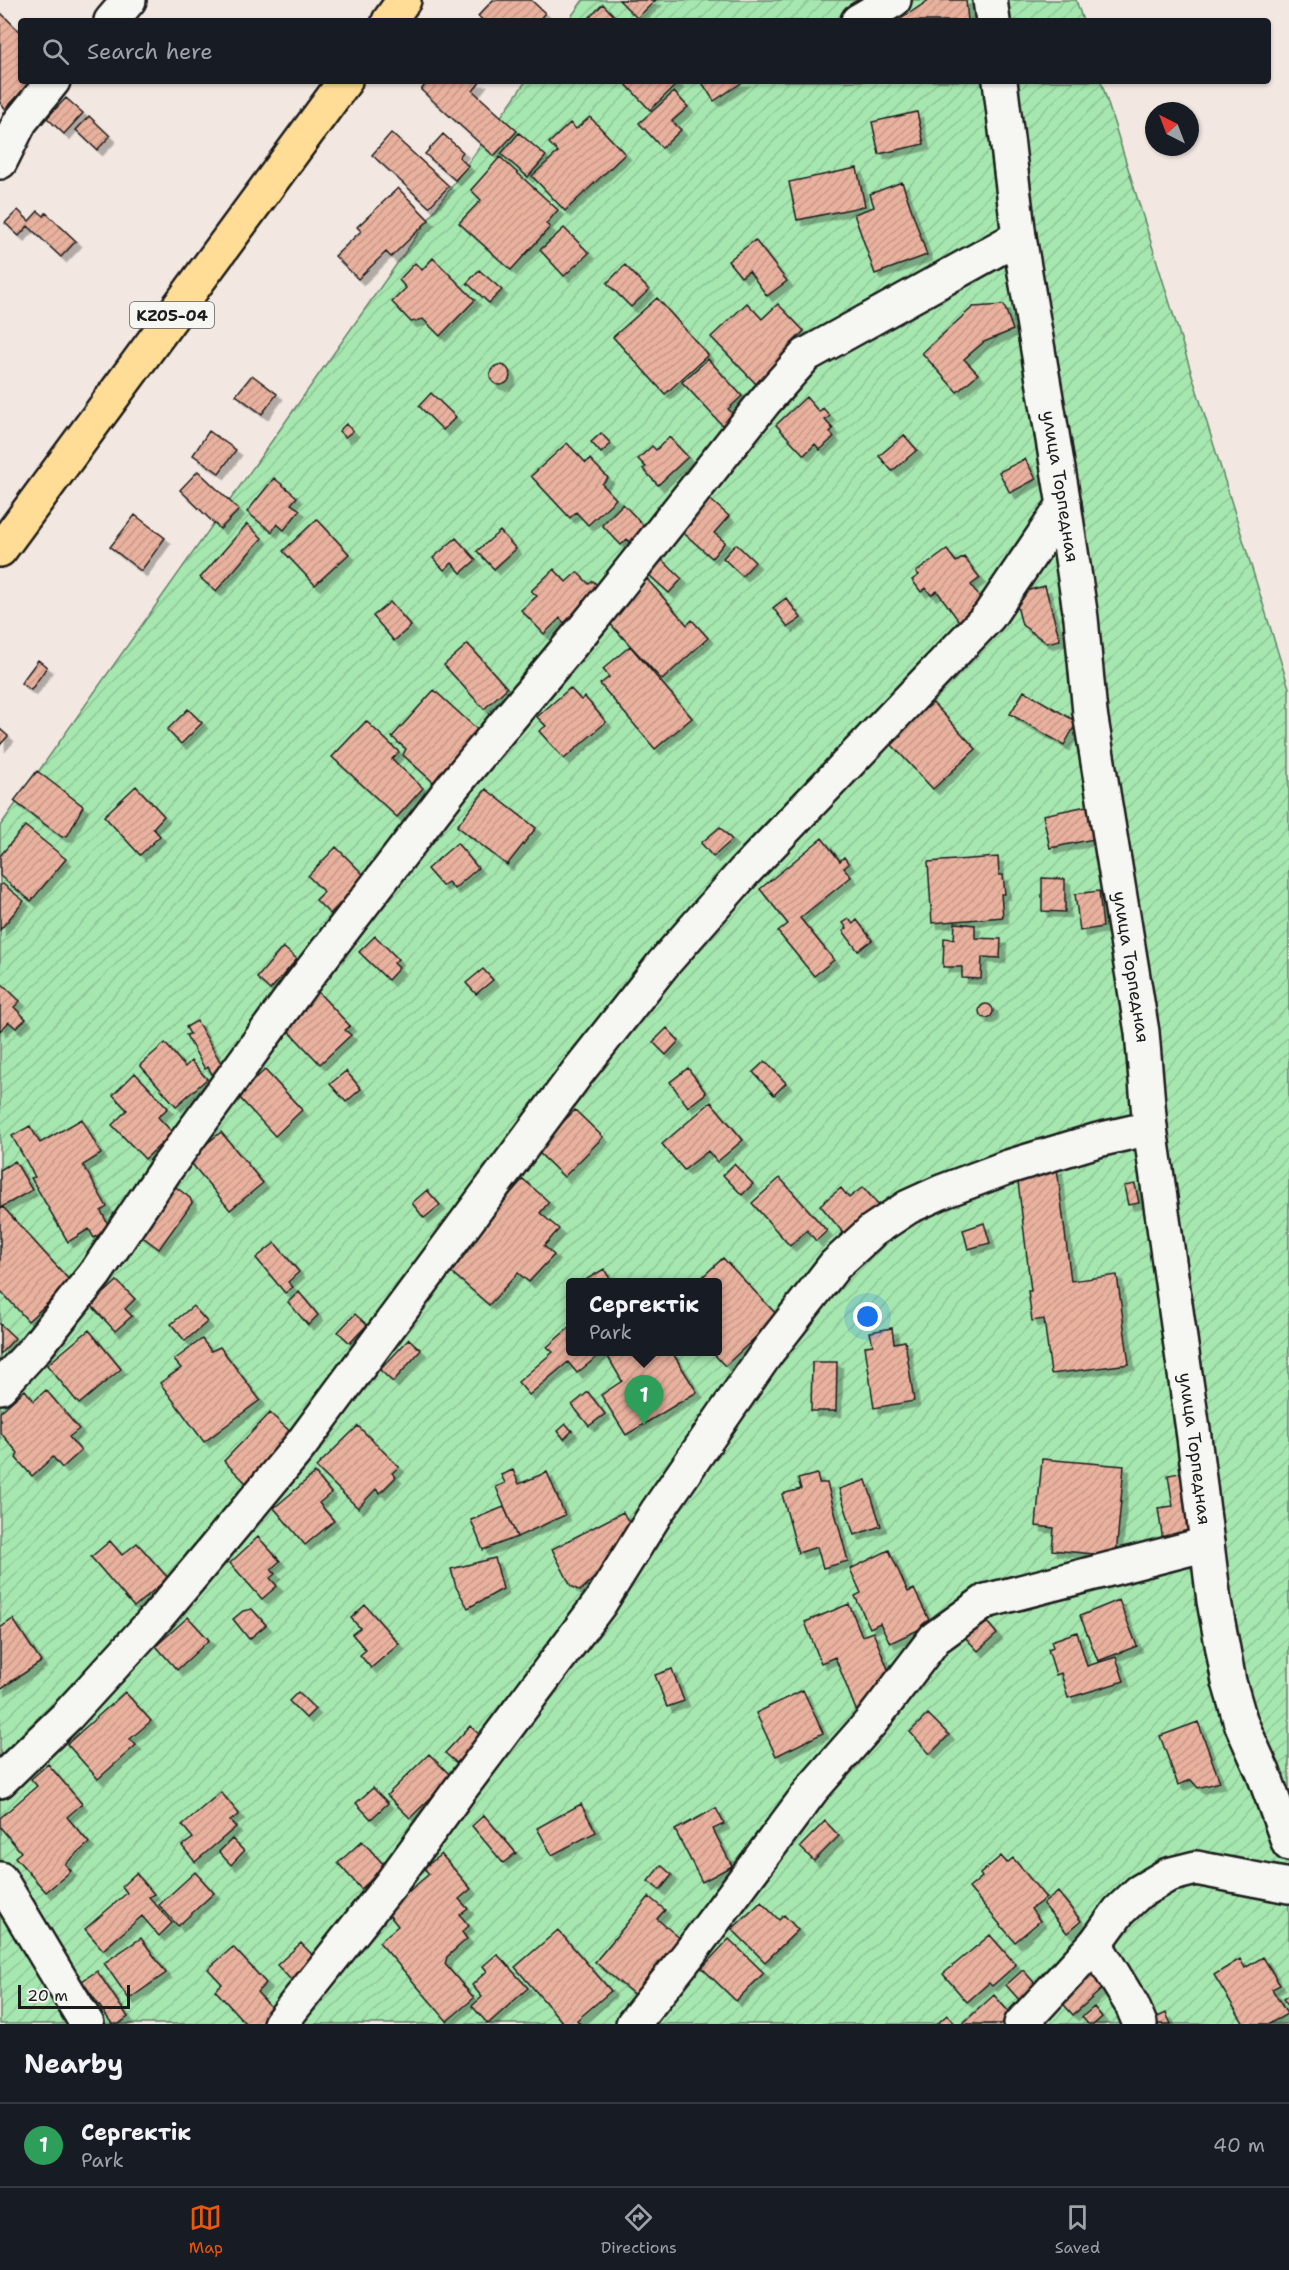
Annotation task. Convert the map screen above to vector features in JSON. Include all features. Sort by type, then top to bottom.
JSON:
[{"type":"main road","points":[[391,18],[404,0]]},
{"type":"main road","name":"KZ05-04","points":[[0,550],[343,84]]},
{"type":"street","points":[[114,18],[129,0]]},
{"type":"street","points":[[863,18],[894,0]]},
{"type":"street","points":[[990,0],[993,18]]},
{"type":"street","points":[[0,162],[20,122],[51,84]]},
{"type":"street","name":"улица Торпедная","points":[[1000,84],[1018,237],[1064,505],[1081,618],[1090,712],[1142,1032],[1150,1128],[1228,1682],[1241,1724],[1263,1772],[1289,1844]]},
{"type":"street","points":[[0,1387],[34,1350],[95,1274],[166,1169],[299,987],[454,785],[593,618],[772,393],[807,355],[1018,237]]},
{"type":"street","points":[[0,1781],[67,1716],[152,1623],[205,1560],[300,1446],[577,1073],[663,964],[744,872],[989,616],[1064,505]]},
{"type":"street","points":[[280,2024],[390,1885],[600,1603],[656,1514],[768,1351],[835,1265],[872,1231],[908,1207],[941,1192],[1008,1167],[1098,1140],[1150,1128]]},
{"type":"street","points":[[633,2024],[689,1954],[813,1788],[871,1722],[935,1638],[986,1601],[1207,1544]]},
{"type":"street","points":[[1021,2024],[1095,1944],[1119,1911],[1139,1892],[1168,1875],[1197,1868],[1289,1886]]},
{"type":"street","points":[[0,1879],[87,2024]]},
{"type":"street","points":[[1095,1944],[1132,2005],[1140,2024]]},
{"type":"green space","points":[[583,0],[1076,0],[1082,18],[570,18]]},
{"type":"green space","points":[[524,84],[1102,84],[1289,688],[1289,2024],[0,2024],[0,826]]},
{"type":"building","points":[[493,0],[531,0],[545,13],[541,18],[480,18],[478,16]]},
{"type":"building","points":[[619,0],[656,0],[637,18]]},
{"type":"building","points":[[929,0],[966,0],[968,18],[902,18]]},
{"type":"building","points":[[603,4],[616,18],[589,18]]},
{"type":"building","points":[[0,12],[18,30],[18,84],[30,84],[5,109],[0,103]]},
{"type":"building","points":[[426,84],[479,84],[473,91],[517,131],[494,156],[421,90]]},
{"type":"building","points":[[626,84],[677,84],[650,110]]},
{"type":"building","points":[[703,84],[740,84],[714,101]]},
{"type":"building","points":[[674,92],[688,107],[672,121],[681,130],[662,148],[639,123]]},
{"type":"building","points":[[66,98],[83,113],[64,134],[47,118]]},
{"type":"building","points":[[917,112],[924,144],[879,154],[872,122]]},
{"type":"building","points":[[89,116],[110,136],[97,150],[76,130]]},
{"type":"building","points":[[590,117],[625,154],[565,211],[532,176],[558,152],[549,143],[570,123],[576,129]]},
{"type":"building","points":[[391,133],[449,186],[429,207],[372,155]]},
{"type":"building","points":[[519,133],[546,156],[528,177],[501,154]]},
{"type":"building","points":[[443,134],[463,152],[459,157],[468,166],[455,180],[425,154]]},
{"type":"building","points":[[500,157],[558,210],[546,224],[550,227],[511,270],[459,223],[481,200],[471,190]]},
{"type":"building","points":[[857,168],[865,206],[797,220],[789,182]]},
{"type":"building","points":[[902,182],[927,255],[875,274],[854,214],[874,207],[870,194]]},
{"type":"building","points":[[398,188],[429,220],[391,257],[386,252],[358,279],[335,256],[361,231],[357,227]]},
{"type":"building","points":[[18,210],[29,221],[38,211],[44,216],[46,213],[76,241],[61,257],[28,226],[19,236],[5,223]]},
{"type":"building","points":[[564,228],[589,253],[564,276],[540,250]]},
{"type":"building","points":[[755,240],[787,281],[767,296],[749,271],[741,277],[728,261]]},
{"type":"building","points":[[433,258],[475,300],[440,336],[423,319],[411,322],[392,302],[406,288],[399,280],[415,263],[422,270]]},
{"type":"building","points":[[625,265],[649,290],[631,307],[607,283]]},
{"type":"building","points":[[479,270],[502,290],[489,303],[467,283]]},
{"type":"building","points":[[657,298],[708,355],[665,394],[613,337]]},
{"type":"building","points":[[747,303],[762,319],[778,304],[804,331],[789,346],[795,353],[759,387],[711,337]]},
{"type":"building","points":[[1004,305],[1013,330],[984,342],[964,359],[978,374],[957,392],[922,353],[973,307]]},
{"type":"building","points":[[708,359],[742,396],[728,409],[734,415],[722,425],[682,382]]},
{"type":"building","points":[[500,365],[507,368],[510,375],[507,382],[500,385],[493,382],[490,375],[493,368]]},
{"type":"building","points":[[252,375],[277,394],[262,414],[236,395]]},
{"type":"building","points":[[431,393],[456,417],[443,430],[419,406]]},
{"type":"building","points":[[806,397],[819,412],[823,408],[830,416],[825,420],[833,429],[830,432],[834,437],[820,450],[815,444],[804,455],[776,425]]},
{"type":"building","points":[[346,424],[353,431],[345,437],[339,431]]},
{"type":"building","points":[[209,431],[236,450],[219,473],[193,455]]},
{"type":"building","points":[[601,433],[611,444],[601,453],[591,442]]},
{"type":"building","points":[[904,435],[917,450],[892,471],[879,456]]},
{"type":"building","points":[[669,437],[688,457],[658,485],[643,469],[646,467],[638,459],[652,446],[656,450]]},
{"type":"building","points":[[567,443],[586,463],[590,459],[608,478],[602,484],[616,499],[588,525],[576,512],[570,518],[531,476]]},
{"type":"building","points":[[1025,459],[1036,479],[1010,493],[999,472]]},
{"type":"building","points":[[198,471],[239,510],[220,529],[180,490]]},
{"type":"building","points":[[274,478],[297,497],[291,504],[300,510],[284,530],[277,524],[272,532],[247,512]]},
{"type":"building","points":[[706,496],[729,516],[714,533],[725,542],[712,558],[678,528]]},
{"type":"building","points":[[623,504],[649,531],[634,546],[627,539],[621,545],[602,525]]},
{"type":"building","points":[[135,515],[165,538],[141,571],[110,547]]},
{"type":"building","points":[[317,519],[349,554],[315,585],[283,551]]},
{"type":"building","points":[[247,524],[262,538],[216,591],[200,578]]},
{"type":"building","points":[[500,531],[516,549],[494,569],[477,551]]},
{"type":"building","points":[[456,538],[476,560],[461,573],[452,563],[444,570],[433,558]]},
{"type":"building","points":[[736,544],[755,562],[742,576],[723,558]]},
{"type":"building","points":[[947,550],[956,562],[964,557],[980,578],[971,585],[986,606],[961,624],[937,591],[931,595],[926,588],[921,592],[912,580],[919,575],[916,572]]},
{"type":"building","points":[[660,558],[682,579],[669,593],[647,573]]},
{"type":"building","points":[[554,569],[566,582],[577,572],[589,584],[593,581],[600,588],[564,623],[560,618],[544,634],[521,610],[537,596],[531,591]]},
{"type":"building","points":[[647,579],[687,625],[692,620],[708,638],[662,680],[604,617]]},
{"type":"building","points":[[1045,586],[1060,640],[1047,643],[1022,625],[1014,594]]},
{"type":"building","points":[[786,598],[801,618],[788,627],[773,608]]},
{"type":"building","points":[[390,602],[411,626],[394,641],[373,616]]},
{"type":"building","points":[[468,644],[507,688],[484,709],[444,665]]},
{"type":"building","points":[[630,646],[692,718],[655,749],[600,684],[609,677],[603,669]]},
{"type":"building","points":[[38,660],[47,667],[31,690],[21,683]]},
{"type":"building","points":[[570,688],[581,700],[585,697],[606,722],[564,759],[539,731],[546,726],[537,717]]},
{"type":"building","points":[[434,690],[479,731],[433,782],[403,755],[406,749],[392,737]]},
{"type":"building","points":[[1024,691],[1077,722],[1064,745],[1010,714]]},
{"type":"building","points":[[933,703],[976,749],[933,789],[892,745],[901,736],[897,732],[925,706],[927,708]]},
{"type":"building","points":[[188,709],[202,723],[181,744],[167,730]]},
{"type":"building","points":[[366,721],[399,752],[392,759],[423,788],[397,817],[332,757]]},
{"type":"building","points":[[0,729],[8,736],[0,745]]},
{"type":"building","points":[[37,771],[83,806],[68,835],[62,837],[14,801]]},
{"type":"building","points":[[136,786],[164,816],[153,828],[160,836],[140,855],[104,816]]},
{"type":"building","points":[[486,789],[536,828],[507,865],[457,826]]},
{"type":"building","points":[[1087,806],[1094,839],[1050,848],[1043,815]]},
{"type":"building","points":[[25,826],[66,859],[31,901],[0,876],[0,856]]},
{"type":"building","points":[[720,827],[732,840],[713,857],[701,843]]},
{"type":"building","points":[[822,838],[840,861],[844,857],[849,864],[844,868],[851,877],[800,918],[834,960],[814,976],[778,932],[788,924],[760,889]]},
{"type":"building","points":[[457,843],[478,868],[454,889],[448,882],[442,886],[427,869]]},
{"type":"building","points":[[336,847],[366,877],[330,914],[316,900],[324,892],[308,876]]},
{"type":"building","points":[[998,857],[999,875],[1003,875],[1005,894],[1001,894],[1003,917],[932,923],[928,862]]},
{"type":"building","points":[[1042,878],[1065,879],[1065,912],[1042,911]]},
{"type":"building","points":[[3,884],[24,901],[0,930],[0,885]]},
{"type":"building","points":[[1099,891],[1103,927],[1080,931],[1075,894]]},
{"type":"building","points":[[849,919],[853,924],[857,920],[872,940],[858,951],[843,931],[847,928],[843,923]]},
{"type":"building","points":[[955,923],[975,925],[975,938],[1001,939],[1000,958],[982,957],[981,979],[962,978],[962,967],[943,967],[944,938],[954,939]]},
{"type":"building","points":[[375,936],[398,959],[394,963],[399,968],[388,980],[359,952]]},
{"type":"building","points":[[283,947],[297,959],[270,990],[257,978]]},
{"type":"building","points":[[483,969],[493,980],[476,994],[466,983]]},
{"type":"building","points":[[0,982],[20,1001],[14,1007],[26,1019],[16,1028],[9,1022],[0,1031]]},
{"type":"building","points":[[318,992],[350,1026],[345,1030],[351,1035],[320,1064],[283,1025]]},
{"type":"building","points":[[983,1004],[989,1004],[993,1011],[989,1018],[983,1018],[979,1014],[979,1008]]},
{"type":"building","points":[[197,1021],[226,1072],[215,1079],[208,1067],[205,1069],[186,1035],[190,1034],[186,1027]]},
{"type":"building","points":[[667,1028],[679,1041],[666,1055],[653,1042]]},
{"type":"building","points":[[165,1043],[185,1067],[191,1061],[207,1079],[176,1106],[140,1065]]},
{"type":"building","points":[[765,1061],[786,1083],[774,1095],[753,1072]]},
{"type":"building","points":[[688,1068],[706,1093],[688,1107],[670,1082]]},
{"type":"building","points":[[265,1070],[302,1110],[275,1136],[237,1095]]},
{"type":"building","points":[[346,1071],[361,1089],[346,1102],[330,1084]]},
{"type":"building","points":[[135,1073],[168,1108],[158,1117],[173,1133],[145,1159],[112,1125],[127,1110],[113,1095]]},
{"type":"building","points":[[711,1102],[743,1140],[717,1162],[708,1151],[684,1170],[662,1144]]},
{"type":"building","points":[[575,1110],[603,1137],[564,1177],[532,1146],[559,1118],[563,1122]]},
{"type":"building","points":[[82,1119],[101,1154],[83,1165],[107,1207],[101,1211],[110,1228],[94,1238],[89,1229],[68,1242],[31,1178],[35,1177],[12,1136],[30,1126],[40,1143]]},
{"type":"building","points":[[221,1132],[263,1183],[230,1210],[188,1159]]},
{"type":"building","points":[[15,1161],[32,1190],[0,1208],[0,1170]]},
{"type":"building","points":[[734,1164],[753,1184],[742,1195],[723,1175]]},
{"type":"building","points":[[1057,1168],[1071,1281],[1117,1275],[1129,1364],[1051,1374],[1044,1319],[1032,1321],[1028,1291],[1031,1291],[1017,1173]]},
{"type":"building","points":[[780,1178],[827,1231],[816,1241],[807,1230],[790,1246],[752,1203]]},
{"type":"building","points":[[523,1179],[549,1202],[540,1213],[559,1229],[544,1246],[554,1255],[529,1282],[518,1273],[489,1305],[441,1263],[481,1227]]},
{"type":"building","points":[[168,1181],[190,1198],[192,1203],[159,1249],[132,1229]]},
{"type":"building","points":[[1135,1184],[1139,1203],[1128,1205],[1124,1186]]},
{"type":"building","points":[[863,1187],[879,1206],[845,1235],[820,1205],[841,1188],[849,1198]]},
{"type":"building","points":[[427,1190],[440,1205],[424,1218],[412,1203]]},
{"type":"building","points":[[3,1207],[71,1282],[28,1321],[0,1290],[0,1210]]},
{"type":"building","points":[[984,1223],[990,1243],[968,1249],[963,1230]]},
{"type":"building","points":[[275,1243],[299,1272],[288,1282],[293,1287],[285,1293],[256,1258]]},
{"type":"building","points":[[723,1258],[778,1316],[725,1366],[716,1356],[722,1356],[722,1278],[701,1278]]},
{"type":"building","points":[[604,1269],[610,1278],[589,1278]]},
{"type":"building","points":[[117,1281],[135,1299],[125,1309],[132,1316],[115,1331],[91,1305]]},
{"type":"building","points":[[299,1292],[318,1315],[308,1325],[288,1302]]},
{"type":"building","points":[[193,1306],[207,1322],[185,1341],[171,1324]]},
{"type":"building","points":[[355,1314],[367,1325],[350,1343],[338,1332]]},
{"type":"building","points":[[0,1324],[15,1338],[0,1354]]},
{"type":"building","points":[[892,1328],[894,1343],[905,1341],[914,1401],[874,1408],[865,1346],[873,1345],[870,1332]]},
{"type":"building","points":[[89,1330],[121,1369],[79,1404],[47,1365]]},
{"type":"building","points":[[566,1330],[566,1356],[598,1356],[577,1373],[568,1362],[529,1395],[518,1382],[553,1352],[547,1347]]},
{"type":"building","points":[[202,1339],[211,1351],[220,1347],[260,1400],[204,1442],[160,1383],[181,1368],[174,1360]]},
{"type":"building","points":[[409,1339],[421,1350],[393,1382],[380,1370]]},
{"type":"building","points":[[674,1356],[697,1392],[626,1435],[601,1395],[622,1381],[608,1357]]},
{"type":"building","points":[[812,1362],[837,1362],[836,1411],[811,1411]]},
{"type":"building","points":[[25,1390],[34,1401],[46,1390],[79,1429],[69,1437],[81,1451],[62,1468],[53,1457],[32,1476],[16,1458],[18,1453],[0,1432],[0,1412]]},
{"type":"building","points":[[588,1392],[605,1414],[589,1426],[572,1405]]},
{"type":"building","points":[[270,1413],[295,1436],[249,1486],[224,1461]]},
{"type":"building","points":[[566,1424],[572,1431],[564,1439],[558,1431]]},
{"type":"building","points":[[358,1426],[399,1467],[392,1473],[396,1477],[380,1493],[376,1489],[358,1508],[316,1467]]},
{"type":"building","points":[[1042,1459],[1124,1466],[1116,1556],[1052,1550],[1054,1528],[1036,1526]]},
{"type":"building","points":[[513,1470],[519,1484],[547,1472],[565,1515],[517,1537],[496,1487],[505,1483],[501,1475]]},
{"type":"building","points":[[1186,1472],[1195,1536],[1163,1541],[1158,1508],[1173,1506],[1168,1475]]},
{"type":"building","points":[[315,1473],[331,1493],[319,1503],[334,1521],[305,1545],[274,1508]]},
{"type":"building","points":[[817,1474],[819,1483],[827,1483],[848,1561],[823,1568],[817,1547],[798,1553],[782,1494],[801,1489],[798,1479]]},
{"type":"building","points":[[866,1480],[881,1526],[854,1535],[839,1489]]},
{"type":"building","points":[[504,1507],[517,1537],[483,1550],[471,1520]]},
{"type":"building","points":[[623,1512],[634,1532],[625,1549],[580,1591],[571,1586],[552,1549]]},
{"type":"building","points":[[258,1537],[280,1561],[271,1569],[275,1574],[270,1578],[277,1586],[262,1599],[230,1563]]},
{"type":"building","points":[[110,1541],[122,1555],[137,1543],[168,1578],[134,1607],[91,1557]]},
{"type":"building","points":[[889,1550],[908,1592],[914,1589],[931,1624],[890,1643],[880,1623],[870,1628],[855,1596],[861,1593],[850,1569]]},
{"type":"building","points":[[495,1558],[503,1589],[468,1608],[456,1587],[451,1569]]},
{"type":"building","points":[[1119,1600],[1137,1646],[1098,1661],[1080,1616]]},
{"type":"building","points":[[849,1604],[862,1636],[873,1632],[894,1684],[858,1715],[835,1657],[821,1663],[805,1622]]},
{"type":"building","points":[[365,1605],[399,1644],[371,1668],[360,1655],[366,1650],[352,1634],[360,1628],[351,1618]]},
{"type":"building","points":[[252,1609],[266,1625],[249,1639],[233,1619],[243,1611]]},
{"type":"building","points":[[982,1616],[997,1634],[978,1651],[962,1634]]},
{"type":"building","points":[[188,1617],[209,1640],[177,1670],[156,1646]]},
{"type":"building","points":[[13,1619],[41,1662],[0,1689],[0,1628]]},
{"type":"building","points":[[1077,1632],[1087,1666],[1116,1657],[1124,1681],[1068,1698],[1061,1673],[1056,1675],[1048,1649],[1053,1647],[1051,1641]]},
{"type":"building","points":[[672,1669],[684,1701],[667,1707],[655,1675]]},
{"type":"building","points":[[803,1690],[823,1733],[776,1756],[756,1713]]},
{"type":"building","points":[[125,1692],[151,1721],[130,1739],[136,1745],[98,1779],[67,1744]]},
{"type":"building","points":[[298,1692],[315,1709],[306,1718],[289,1701]]},
{"type":"building","points":[[928,1714],[949,1735],[930,1754],[910,1732]]},
{"type":"building","points":[[1198,1722],[1220,1782],[1198,1788],[1191,1780],[1178,1785],[1160,1736]]},
{"type":"building","points":[[470,1726],[481,1736],[457,1763],[445,1753]]},
{"type":"building","points":[[429,1754],[452,1777],[410,1818],[387,1795]]},
{"type":"building","points":[[48,1764],[82,1804],[67,1817],[89,1843],[65,1864],[71,1871],[46,1892],[15,1857],[21,1852],[0,1827],[0,1818],[37,1786],[31,1779]]},
{"type":"building","points":[[373,1788],[388,1803],[371,1819],[356,1803]]},
{"type":"building","points":[[221,1792],[239,1814],[230,1821],[236,1827],[195,1862],[182,1846],[193,1838],[182,1825]]},
{"type":"building","points":[[581,1804],[596,1832],[552,1855],[537,1828]]},
{"type":"building","points":[[716,1808],[724,1824],[713,1829],[732,1866],[702,1882],[675,1830]]},
{"type":"building","points":[[484,1815],[516,1853],[503,1863],[472,1826]]},
{"type":"building","points":[[825,1821],[839,1836],[814,1861],[800,1847]]},
{"type":"building","points":[[232,1839],[244,1851],[231,1865],[219,1852]]},
{"type":"building","points":[[362,1841],[386,1867],[361,1889],[338,1863]]},
{"type":"building","points":[[441,1854],[471,1889],[459,1899],[468,1909],[460,1915],[469,1926],[462,1932],[467,1939],[447,1957],[445,1964],[474,1998],[447,2021],[379,1942],[398,1926],[386,1911],[429,1874],[424,1868]]},
{"type":"building","points":[[1001,1856],[1007,1863],[1013,1858],[1046,1898],[1031,1909],[1040,1921],[1015,1942],[969,1888],[982,1877],[980,1874]]},
{"type":"building","points":[[661,1865],[672,1875],[660,1890],[648,1881]]},
{"type":"building","points":[[195,1872],[214,1893],[178,1926],[159,1905]]},
{"type":"building","points":[[136,1873],[154,1894],[149,1897],[172,1923],[159,1936],[142,1916],[103,1950],[85,1929],[127,1893],[122,1886]]},
{"type":"building","points":[[1058,1892],[1081,1921],[1067,1933],[1043,1904]]},
{"type":"building","points":[[649,1897],[665,1910],[657,1919],[682,1940],[636,1996],[595,1962]]},
{"type":"building","points":[[761,1902],[779,1920],[784,1915],[798,1930],[765,1962],[732,1929]]},
{"type":"building","points":[[558,1930],[611,1991],[577,2020],[580,2024],[564,2024],[515,1967]]},
{"type":"building","points":[[990,1935],[1016,1965],[992,1986],[989,1983],[967,2002],[943,1974]]},
{"type":"building","points":[[141,1938],[166,1973],[129,1999],[104,1963]]},
{"type":"building","points":[[729,1939],[764,1973],[736,2001],[702,1968]]},
{"type":"building","points":[[301,1943],[317,1960],[293,1982],[277,1965]]},
{"type":"building","points":[[233,1947],[266,1983],[257,1992],[277,2014],[267,2024],[246,2024],[215,1990],[222,1984],[208,1969]]},
{"type":"building","points":[[497,1954],[528,1988],[488,2024],[472,2006],[482,1997],[472,1985],[487,1971],[483,1966]]},
{"type":"building","points":[[1263,1957],[1280,1985],[1272,1989],[1287,2014],[1269,2024],[1244,2024],[1214,1975],[1240,1959],[1245,1968]]},
{"type":"building","points":[[1023,1970],[1038,1987],[1021,2002],[1006,1985]]},
{"type":"building","points":[[97,1971],[128,2017],[119,2024],[112,2024],[82,1981]]},
{"type":"building","points":[[1088,1971],[1103,1988],[1073,2015],[1058,1998]]},
{"type":"building","points":[[994,1995],[1013,2017],[1005,2024],[962,2024]]},
{"type":"building","points":[[1289,1995],[1289,2007],[1283,1999]]},
{"type":"building","points":[[1094,2007],[1102,2017],[1094,2024],[1088,2024],[1082,2017]]},
{"type":"building","points":[[1166,2013],[1171,2024],[1153,2024],[1151,2020]]},
{"type":"building","points":[[947,2015],[955,2024],[937,2024]]},
{"type":"place","name":"Сергектік","points":[[644,1425]]}]
